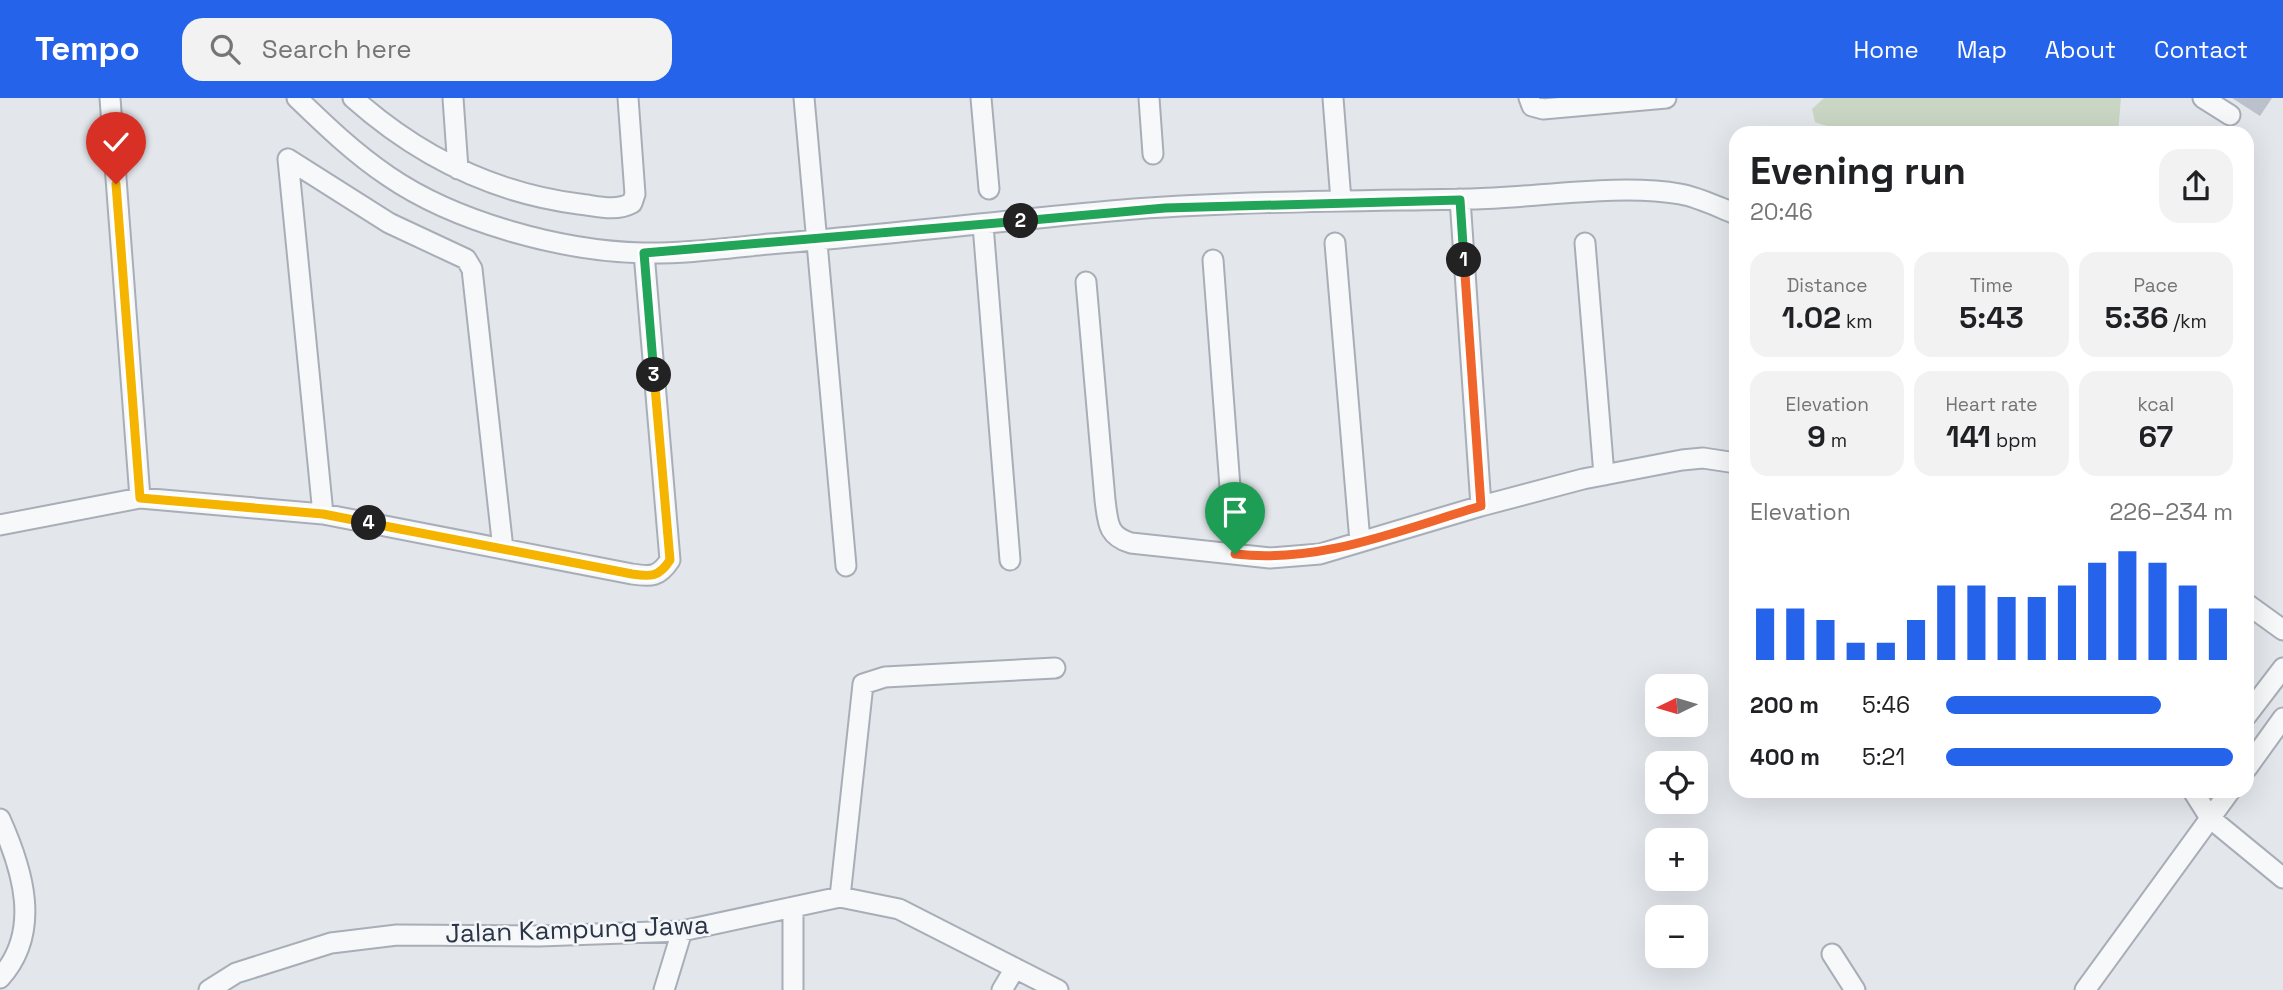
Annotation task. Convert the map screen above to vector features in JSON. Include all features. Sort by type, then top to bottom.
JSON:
[{"type":"street","points":[[110,98],[140,498]]},
{"type":"street","points":[[297,98],[341,140],[390,178],[442,205],[490,224],[545,239],[644,253],[817,241],[1134,209],[1341,201],[1460,200],[1649,192],[1681,194],[1729,211]]},
{"type":"street","points":[[353,98],[389,130],[458,169],[544,200],[623,208],[632,204],[635,194],[628,98]]},
{"type":"street","points":[[453,98],[458,169]]},
{"type":"street","points":[[804,98],[846,566]]},
{"type":"street","points":[[981,98],[989,190]]},
{"type":"street","points":[[1149,98],[1153,155]]},
{"type":"street","points":[[1334,98],[1341,201]]},
{"type":"street","points":[[1529,98],[1532,106],[1543,109],[1666,98]]},
{"type":"street","points":[[2203,98],[2230,116]]},
{"type":"street","points":[[323,514],[289,159],[389,223],[466,259],[472,269],[503,549]]},
{"type":"street","points":[[1460,200],[1481,506]]},
{"type":"street","points":[[983,225],[1010,560]]},
{"type":"street","points":[[1335,243],[1360,542]]},
{"type":"street","points":[[1585,243],[1604,475]]},
{"type":"street","points":[[0,525],[140,498],[323,514],[650,577],[662,573],[670,560],[644,253]]},
{"type":"street","points":[[1213,260],[1235,554]]},
{"type":"street","points":[[1086,282],[1110,530],[1115,538],[1130,543],[1270,558],[1320,554],[1481,506],[1604,475],[1682,460],[1703,458],[1729,462]]},
{"type":"street","points":[[2254,609],[2283,629]]},
{"type":"street","points":[[840,897],[863,684],[886,677],[1055,668]]},
{"type":"street","points":[[2254,706],[2283,668]]},
{"type":"street","points":[[2254,750],[2283,718]]},
{"type":"street","points":[[2197,798],[2210,818],[2283,878]]},
{"type":"street","points":[[2085,990],[2225,798]]},
{"type":"street","points":[[0,819],[24,886],[22,942],[14,963],[0,978]]},
{"type":"street","name":"Jalan Kampung Jawa","points":[[209,990],[236,973],[331,943],[397,934],[539,936],[682,931],[840,897],[899,909],[1058,990]]},
{"type":"street","points":[[793,906],[793,990]]},
{"type":"street","points":[[664,990],[682,931]]},
{"type":"street","points":[[1832,954],[1855,990]]},
{"type":"street","points":[[1002,990],[1015,968]]},
{"type":"green space","points":[[1824,98],[2121,98],[2119,126],[1828,126],[1815,122],[1812,109]]},
{"type":"building","points":[[2232,98],[2272,98],[2260,116]]},
{"type":"route","points":[[116,184],[140,498],[323,514],[650,577],[662,573],[670,560],[644,253],[817,241],[1134,209],[1341,201],[1460,200],[1481,506],[1320,554],[1270,558],[1235,554]]}]
